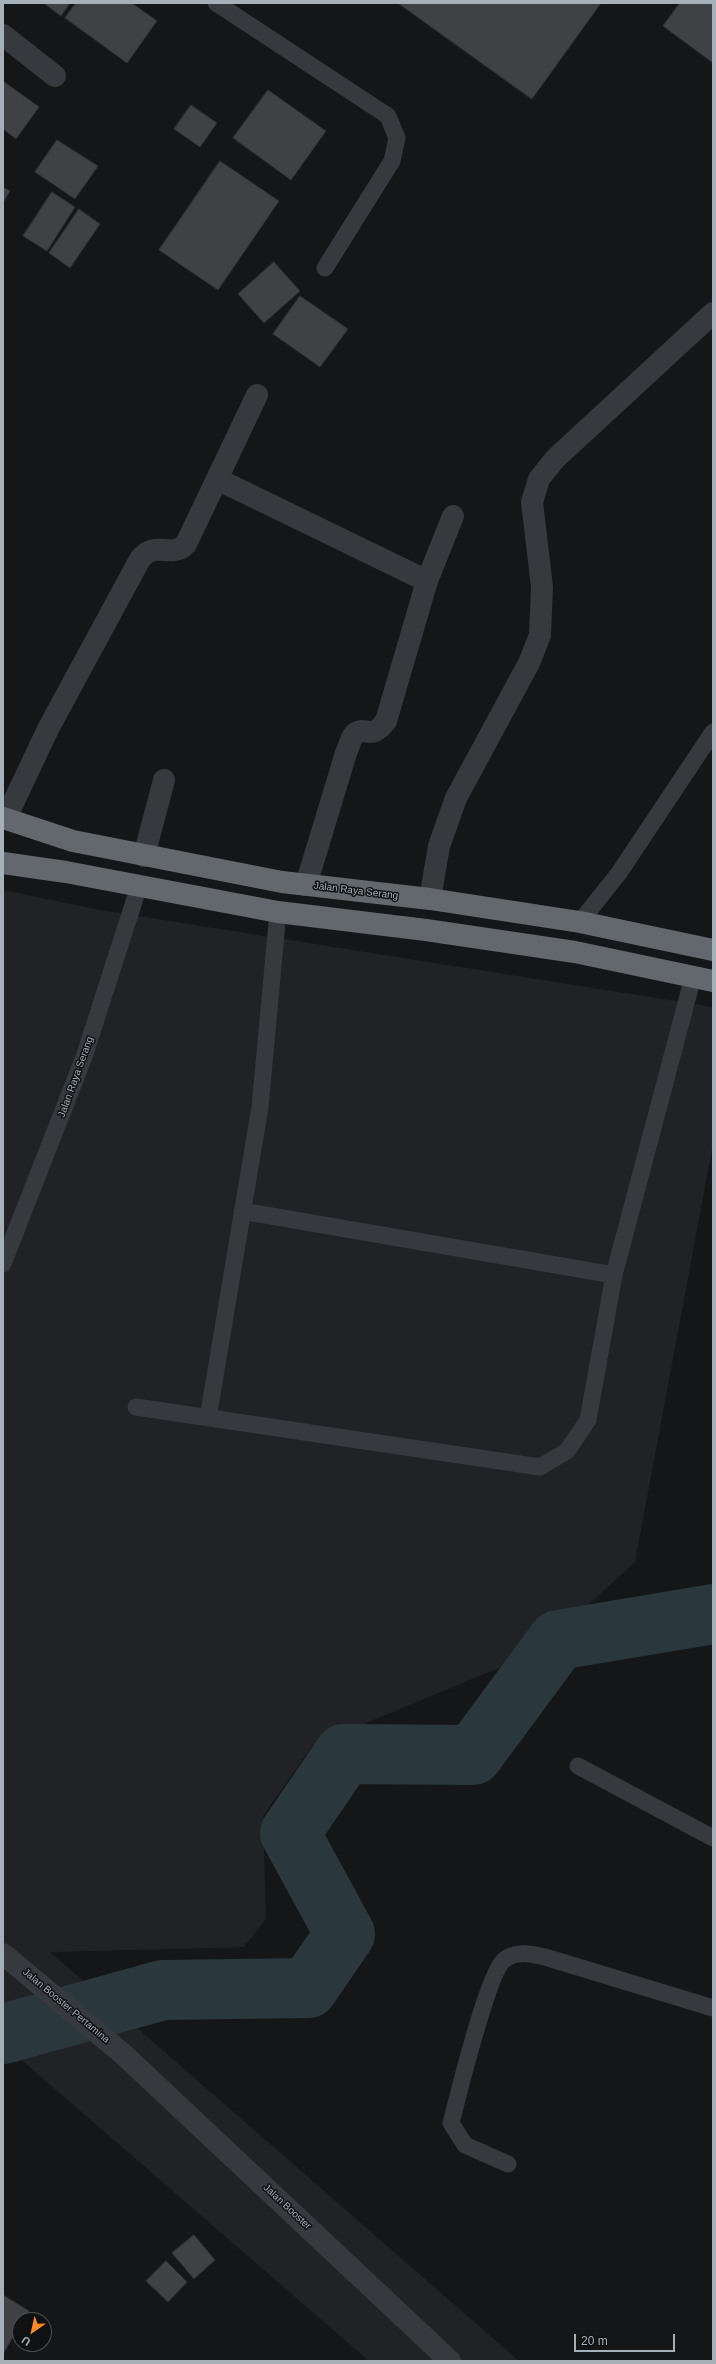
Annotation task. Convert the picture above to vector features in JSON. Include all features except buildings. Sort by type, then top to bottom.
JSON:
[{"type":"highway","name":"Jalan Raya Serang","points":[[4,818],[73,841],[144,856],[306,885],[430,899],[580,922],[713,950]]},
{"type":"highway","points":[[3,863],[278,912],[426,930],[575,952],[703,979]]},
{"type":"street","points":[[3,35],[55,76]]},
{"type":"street","points":[[430,899],[438,846],[456,798],[528,663],[540,635],[542,587],[532,502],[539,479],[555,459],[713,313]]},
{"type":"street","points":[[4,818],[48,729],[139,561],[144,554],[151,550],[177,551],[186,544],[257,395]]},
{"type":"street","points":[[217,479],[427,581]]},
{"type":"street","points":[[306,885],[346,753],[355,734],[359,732],[373,733],[381,728],[386,721],[427,581],[453,516]]},
{"type":"street","points":[[144,856],[164,780]]},
{"type":"street","name":"Jalan Booster Pertamina","points":[[6,1956],[123,2054]]},
{"type":"street","name":"Jalan Booster","points":[[123,2054],[450,2361]]},
{"type":"lane","points":[[216,3],[388,116],[397,138],[392,161],[325,268]]},
{"type":"lane","points":[[580,922],[619,873],[713,732]]},
{"type":"lane","name":"Jalan Raya Serang","points":[[3,1264],[84,1058],[138,886]]},
{"type":"lane","points":[[208,1418],[260,1107],[278,912]]},
{"type":"lane","points":[[136,1407],[540,1467],[567,1451],[588,1420],[614,1275],[703,979]]},
{"type":"lane","points":[[242,1211],[614,1275]]},
{"type":"lane","points":[[578,1766],[713,1838]]},
{"type":"lane","points":[[508,2164],[465,2145],[451,2123],[486,1996],[502,1960],[517,1952],[545,1957],[713,2008]]},
{"type":"shaded area","points":[[3,890],[100,910],[713,1007],[713,1144],[635,1562],[537,1652],[313,1745],[263,1816],[266,1919],[244,1947],[50,1952],[519,2361],[369,2361],[3,2044]]},
{"type":"waterway","points":[[3,2034],[163,1990],[308,1988],[345,1934],[290,1833],[344,1754],[473,1755],[558,1640],[713,1614]]}]
